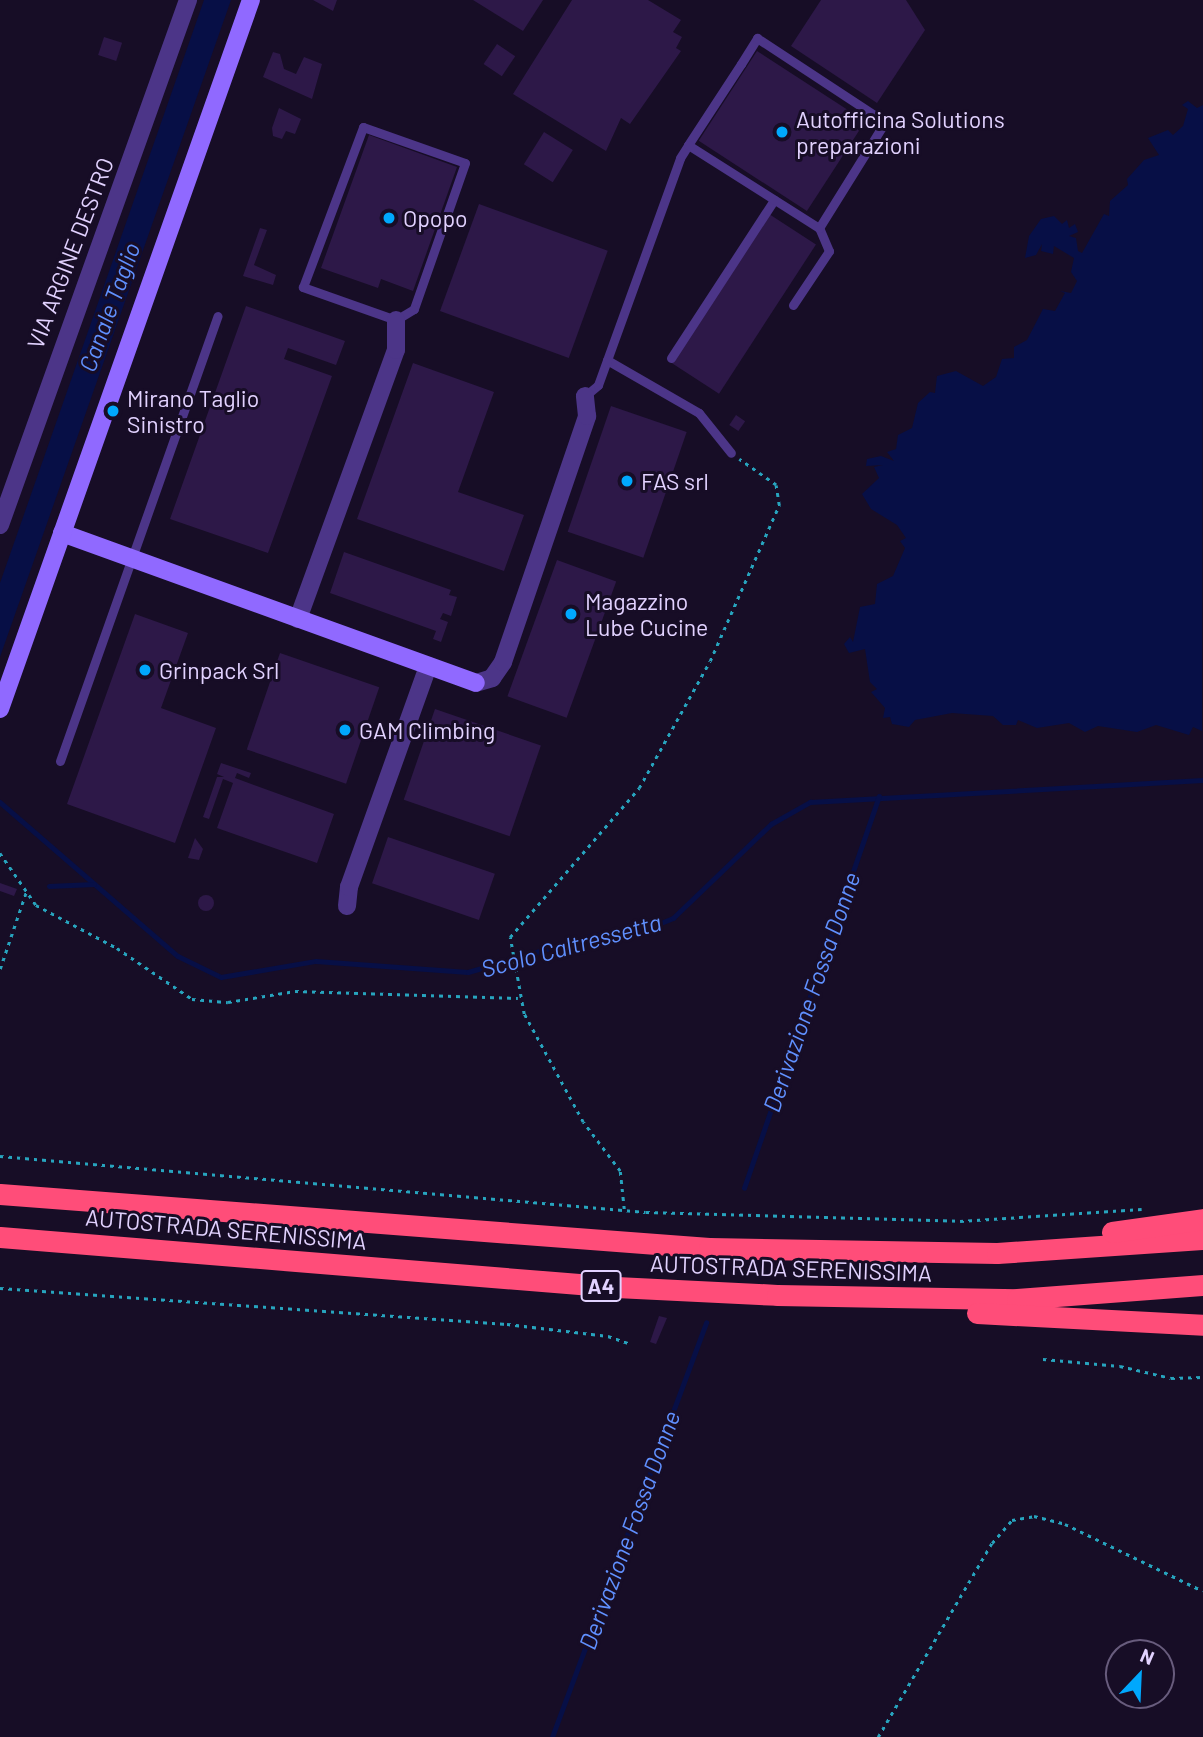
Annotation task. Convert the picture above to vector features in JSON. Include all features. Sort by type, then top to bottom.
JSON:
[{"type":"highway","name":"AUTOSTRADA SERENISSIMA","points":[[0,1194],[553,1239],[854,1252],[997,1253],[1203,1239]]},
{"type":"highway","points":[[854,1252],[1121,1232],[1203,1219]]},
{"type":"highway","name":"AUTOSTRADA SERENISSIMA","points":[[0,1237],[616,1287],[906,1300],[1017,1299],[1203,1285]]},
{"type":"highway","points":[[616,1287],[687,1300],[1203,1325]]},
{"type":"main road","points":[[0,709],[251,0]]},
{"type":"main road","points":[[62,533],[476,683]]},
{"type":"street","name":"VIA ARGINE DESTRO","points":[[0,525],[188,0]]},
{"type":"street","points":[[298,619],[396,350],[396,320]]},
{"type":"street","points":[[476,683],[492,678],[503,662],[587,416],[585,396]]},
{"type":"street","points":[[347,906],[349,887],[428,666]]},
{"type":"lane","points":[[585,396],[598,385],[688,145],[757,38],[886,122],[819,229]]},
{"type":"lane","points":[[363,127],[465,163],[414,309],[396,320],[303,287],[363,127]]},
{"type":"lane","points":[[688,145],[819,229],[829,251],[793,305]]},
{"type":"lane","points":[[671,358],[774,200]]},
{"type":"lane","points":[[60,761],[218,316]]},
{"type":"lane","points":[[607,360],[699,413],[731,453]]},
{"type":"path","points":[[624,1209],[620,1171],[545,1059],[518,998],[518,976],[510,949],[515,927],[639,788],[715,650],[779,505],[776,485],[731,453]]},
{"type":"path","points":[[0,853],[36,905],[117,948],[192,999],[228,1002],[295,991],[518,998]]},
{"type":"path","points":[[0,969],[26,892]]},
{"type":"path","points":[[0,1156],[624,1209],[960,1221],[1153,1207]]},
{"type":"path","points":[[0,1288],[507,1324],[608,1335],[631,1343]]},
{"type":"path","points":[[1043,1359],[1120,1366],[1171,1378],[1203,1377]]},
{"type":"path","points":[[878,1737],[992,1543],[1012,1520],[1034,1516],[1065,1524],[1203,1591]]},
{"type":"water","name":"Canale Taglio","points":[[204,0],[231,0],[0,657],[0,583]]},
{"type":"water","points":[[1188,101],[1197,108],[1203,105],[1202,731],[1193,727],[1189,735],[1156,725],[1137,732],[1098,726],[1085,732],[1069,723],[1037,728],[1018,720],[1016,725],[1003,725],[993,716],[952,713],[915,720],[909,727],[892,724],[890,717],[883,718],[885,708],[871,692],[877,689],[870,682],[865,649],[849,653],[844,644],[850,637],[853,642],[860,607],[875,604],[877,584],[893,576],[905,548],[900,541],[906,538],[897,525],[871,509],[862,494],[879,478],[874,467],[883,465],[866,466],[867,459],[881,456],[894,461],[887,452],[896,449],[898,435],[912,428],[918,403],[930,392],[935,393],[937,376],[956,371],[983,386],[996,377],[1002,359],[1014,358],[1014,347],[1027,340],[1043,309],[1055,311],[1065,293],[1060,291],[1071,293],[1077,281],[1071,272],[1074,258],[1054,246],[1053,254],[1041,251],[1042,244],[1036,255],[1025,258],[1029,236],[1041,219],[1054,216],[1062,224],[1067,220],[1069,228],[1075,224],[1078,232],[1069,236],[1076,238],[1078,251],[1082,253],[1104,214],[1109,216],[1110,201],[1128,185],[1127,179],[1144,160],[1159,155],[1148,138],[1168,130],[1173,135],[1183,126],[1188,109],[1182,105]]},
{"type":"building","points":[[313,0],[337,0],[333,11]]},
{"type":"building","points":[[473,0],[543,0],[523,31]]},
{"type":"building","points":[[572,0],[648,0],[681,20],[673,32],[682,37],[676,48],[681,51],[630,124],[621,118],[606,151],[513,94]]},
{"type":"building","points":[[821,0],[906,0],[925,30],[877,103],[791,46]]},
{"type":"building","points":[[104,37],[122,43],[116,61],[98,55]]},
{"type":"building","points":[[497,44],[515,56],[502,76],[484,64]]},
{"type":"building","name":"Autofficina Solutions preparazioni","points":[[757,51],[865,121],[807,211],[699,141]]},
{"type":"building","points":[[273,52],[280,54],[284,69],[296,74],[304,57],[322,64],[312,99],[263,77]]},
{"type":"building","points":[[279,108],[301,119],[295,134],[286,131],[282,139],[273,136],[272,128]]},
{"type":"building","points":[[544,132],[573,150],[553,182],[524,164]]},
{"type":"building","name":"Opopo","points":[[369,135],[457,167],[413,291],[381,279],[378,288],[321,268]]},
{"type":"building","points":[[479,204],[608,251],[569,358],[440,311]]},
{"type":"building","points":[[769,214],[816,244],[719,394],[672,363]]},
{"type":"building","points":[[260,228],[267,230],[254,265],[276,275],[273,285],[243,276]]},
{"type":"building","points":[[246,306],[345,341],[336,365],[288,348],[284,359],[332,376],[268,553],[170,519]]},
{"type":"building","points":[[413,363],[494,392],[458,492],[524,515],[504,571],[357,519]]},
{"type":"building","name":"FAS srl","points":[[611,406],[687,432],[643,558],[568,532]]},
{"type":"building","points":[[736,415],[745,421],[738,431],[729,425]]},
{"type":"building","points":[[344,552],[451,590],[449,595],[457,597],[451,616],[443,613],[440,619],[448,622],[441,642],[433,639],[436,631],[330,593]]},
{"type":"building","name":"Magazzino Lube Cucine","points":[[557,560],[616,582],[567,718],[507,696]]},
{"type":"building","points":[[135,614],[188,633],[161,708],[216,728],[175,843],[67,804]]},
{"type":"building","points":[[280,653],[379,687],[346,784],[247,749]]},
{"type":"building","points":[[435,709],[541,745],[510,836],[404,800]]},
{"type":"building","points":[[221,763],[251,773],[249,778],[237,773],[235,778],[334,814],[317,863],[217,828],[233,783],[223,779],[209,819],[203,817],[217,777],[224,777],[217,774]]},
{"type":"building","points":[[388,837],[495,874],[479,920],[372,883]]},
{"type":"building","points":[[195,838],[203,849],[199,860],[188,858]]},
{"type":"building","points":[[0,883],[17,889],[14,896],[0,891]]},
{"type":"building","points":[[206,895],[212,897],[212,909],[206,911],[200,909],[198,903],[200,897]]},
{"type":"building","points":[[659,1316],[667,1318],[656,1344],[650,1342]]},
{"type":"waterway","name":"Scolo Caltressetta","points":[[0,802],[178,956],[221,977],[316,961],[468,972],[591,936],[651,927],[673,918],[771,824],[810,802],[1203,780]]},
{"type":"waterway","name":"Derivazione Fossa Donne","points":[[744,1188],[879,797]]},
{"type":"waterway","points":[[49,886],[94,884]]},
{"type":"waterway","name":"Derivazione Fossa Donne","points":[[552,1737],[706,1323]]},
{"type":"place","name":"Autofficina Solutions preparazioni","points":[[782,132]]},
{"type":"place","name":"Opopo","points":[[389,218]]},
{"type":"place","name":"Mirano Taglio Sinistro","points":[[113,411]]},
{"type":"place","name":"FAS srl","points":[[627,481]]},
{"type":"place","name":"Magazzino Lube Cucine","points":[[571,614]]},
{"type":"place","name":"Grinpack Srl","points":[[145,670]]},
{"type":"place","name":"GAM Climbing","points":[[345,730]]}]
